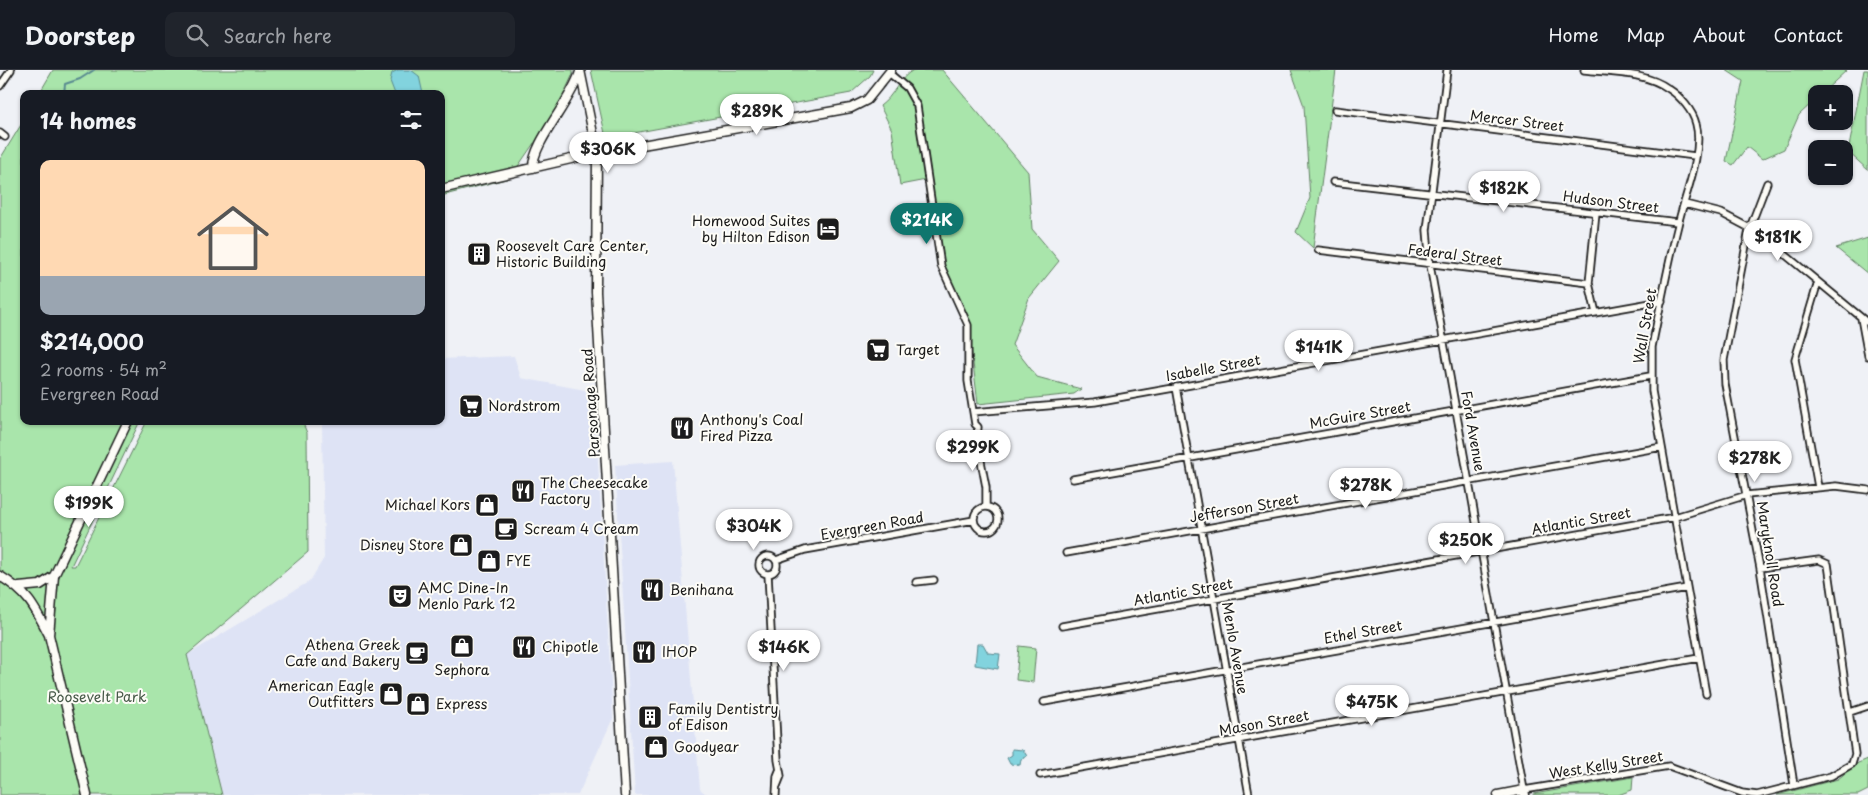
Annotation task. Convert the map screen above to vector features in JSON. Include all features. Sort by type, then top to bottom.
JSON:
[{"type":"street","points":[[0,86],[11,70]]},
{"type":"street","points":[[533,168],[537,148],[570,95],[580,70]]},
{"type":"street","name":"Parsonage Road","points":[[580,70],[597,153],[595,266],[625,795]]},
{"type":"street","name":"Ford Avenue","points":[[1447,70],[1427,230],[1430,265],[1524,793]]},
{"type":"street","name":"Wall Street","points":[[1584,70],[1640,77],[1670,89],[1691,112],[1697,126],[1698,144],[1678,222],[1652,348],[1650,376],[1706,694]]},
{"type":"street","points":[[445,187],[597,153],[851,108],[867,100],[890,71],[907,88],[917,106],[941,266],[968,326],[968,381],[975,424],[978,427],[977,437],[986,487],[986,507]]},
{"type":"street","name":"Mercer Street","points":[[1335,110],[1695,156]]},
{"type":"street","name":"Hudson Street","points":[[1333,182],[1678,222]]},
{"type":"street","name":"Maryknoll Road","points":[[1767,183],[1750,227],[1724,360],[1725,384],[1760,568],[1794,785]]},
{"type":"street","points":[[1684,204],[1721,213],[1750,227],[1868,323]]},
{"type":"street","points":[[1596,213],[1589,283],[1596,313]]},
{"type":"street","name":"Federal Street","points":[[1318,250],[1589,283]]},
{"type":"street","points":[[1818,282],[1795,359],[1818,487]]},
{"type":"street","name":"Isabelle Street","points":[[973,412],[1095,402],[1662,301]]},
{"type":"street","points":[[1861,318],[1868,356]]},
{"type":"street","name":"McGuire Street","points":[[1073,479],[1650,376]]},
{"type":"street","name":"Menlo Avenue","points":[[1176,387],[1249,795]]},
{"type":"street","points":[[49,635],[54,576],[126,425]]},
{"type":"street","name":"Jefferson Street","points":[[1066,553],[1662,447]]},
{"type":"street","name":"Atlantic Street","points":[[1062,626],[1675,517],[1747,495],[1836,486],[1868,490]]},
{"type":"street","points":[[986,507],[997,513],[998,520],[995,528],[984,531],[977,527],[974,520],[979,509],[986,507]]},
{"type":"street","name":"Evergreen Road","points":[[768,574],[763,573],[759,568],[760,560],[768,556],[776,560],[805,550],[974,520]]},
{"type":"street","points":[[776,560],[776,569],[768,574],[779,771],[776,795]]},
{"type":"street","points":[[1760,568],[1818,560],[1828,564],[1850,712],[1868,706]]},
{"type":"street","points":[[0,576],[19,588],[36,610],[49,635],[87,795]]},
{"type":"street","points":[[19,588],[40,585],[54,576]]},
{"type":"street","points":[[916,582],[934,580]]},
{"type":"street","name":"Ethel Street","points":[[1044,702],[1687,588]]},
{"type":"street","name":"Mason Street","points":[[1040,775],[1699,658]]},
{"type":"street","name":"West Kelly Street","points":[[1498,795],[1524,793],[1660,767],[1677,768],[1749,795],[1794,785],[1831,776],[1852,764],[1855,760],[1850,712]]},
{"type":"shaded area","points":[[514,356],[521,378],[585,390],[596,428],[613,718],[578,795],[222,795],[187,655],[310,581],[324,558],[322,425],[445,425],[445,359]]},
{"type":"shaded area","points":[[673,461],[700,789],[707,795],[635,795],[615,465]]},
{"type":"green space","points":[[53,70],[573,70],[573,74],[559,104],[535,142],[532,155],[534,143],[510,178],[445,195],[445,90],[41,90]]},
{"type":"green space","points":[[591,70],[873,70],[870,76],[851,93],[606,138]]},
{"type":"green space","points":[[913,70],[942,70],[1028,172],[1032,229],[1059,261],[1029,298],[1012,345],[1037,377],[1081,389],[1074,394],[978,404],[968,322],[941,267],[926,180],[900,185],[892,130],[880,106],[903,78]]},
{"type":"green space","points":[[1291,70],[1336,70],[1313,248],[1296,232],[1310,198],[1304,106]]},
{"type":"green space","points":[[1726,70],[1847,70],[1831,85],[1808,85],[1808,107],[1799,115],[1784,149],[1762,159],[1747,147],[1733,165],[1726,161],[1743,81]]},
{"type":"green space","points":[[1864,70],[1868,70],[1868,170],[1853,156],[1853,140],[1850,140]]},
{"type":"green space","name":"Roosevelt Park","points":[[20,126],[20,425],[138,425],[71,566],[75,566],[145,425],[304,425],[307,433],[308,552],[187,655],[222,795],[0,795],[0,159]]},
{"type":"green space","points":[[1868,238],[1868,274],[1836,248]]},
{"type":"green space","points":[[1019,646],[1036,648],[1033,682],[1016,680]]},
{"type":"green space","points":[[1868,759],[1868,790],[1858,795],[1777,795],[1838,779],[1858,763]]},
{"type":"green space","points":[[1633,777],[1632,790],[1618,795],[1534,795],[1534,794]]},
{"type":"water","points":[[398,70],[411,70],[419,76],[422,90],[393,90],[390,81],[392,73]]},
{"type":"water","points":[[977,644],[983,644],[988,653],[1000,654],[998,669],[975,665]]},
{"type":"water","points":[[1012,749],[1023,750],[1027,756],[1021,759],[1020,765],[1010,764],[1007,758],[1012,755]]},
{"type":"waterway","points":[[64,90],[65,84],[80,79],[94,70]]},
{"type":"place","name":"Homewood Suites by Hilton Edison","points":[[828,229]]},
{"type":"place","name":"Roosevelt Care Center, Historic Building","points":[[479,254]]},
{"type":"place","name":"Target","points":[[878,350]]},
{"type":"place","name":"Nordstrom","points":[[471,406]]},
{"type":"place","name":"Anthony's Coal Fired Pizza","points":[[682,428]]},
{"type":"place","name":"The Cheesecake Factory","points":[[523,491]]},
{"type":"place","name":"Michael Kors","points":[[487,505]]},
{"type":"place","name":"Scream 4 Cream","points":[[506,529]]},
{"type":"place","name":"Disney Store","points":[[461,545]]},
{"type":"place","name":"FYE","points":[[489,561]]},
{"type":"place","name":"Benihana","points":[[652,590]]},
{"type":"place","name":"AMC Dine-In Menlo Park 12","points":[[400,596]]},
{"type":"place","name":"Sephora","points":[[462,646]]},
{"type":"place","name":"Chipotle","points":[[524,647]]},
{"type":"place","name":"IHOP","points":[[644,652]]},
{"type":"place","name":"Athena Greek Cafe and Bakery","points":[[417,653]]},
{"type":"place","name":"American Eagle Outfitters","points":[[391,694]]},
{"type":"place","name":"Express","points":[[418,704]]},
{"type":"place","name":"Family Dentistry of Edison","points":[[650,717]]},
{"type":"place","name":"Goodyear","points":[[656,747]]}]
